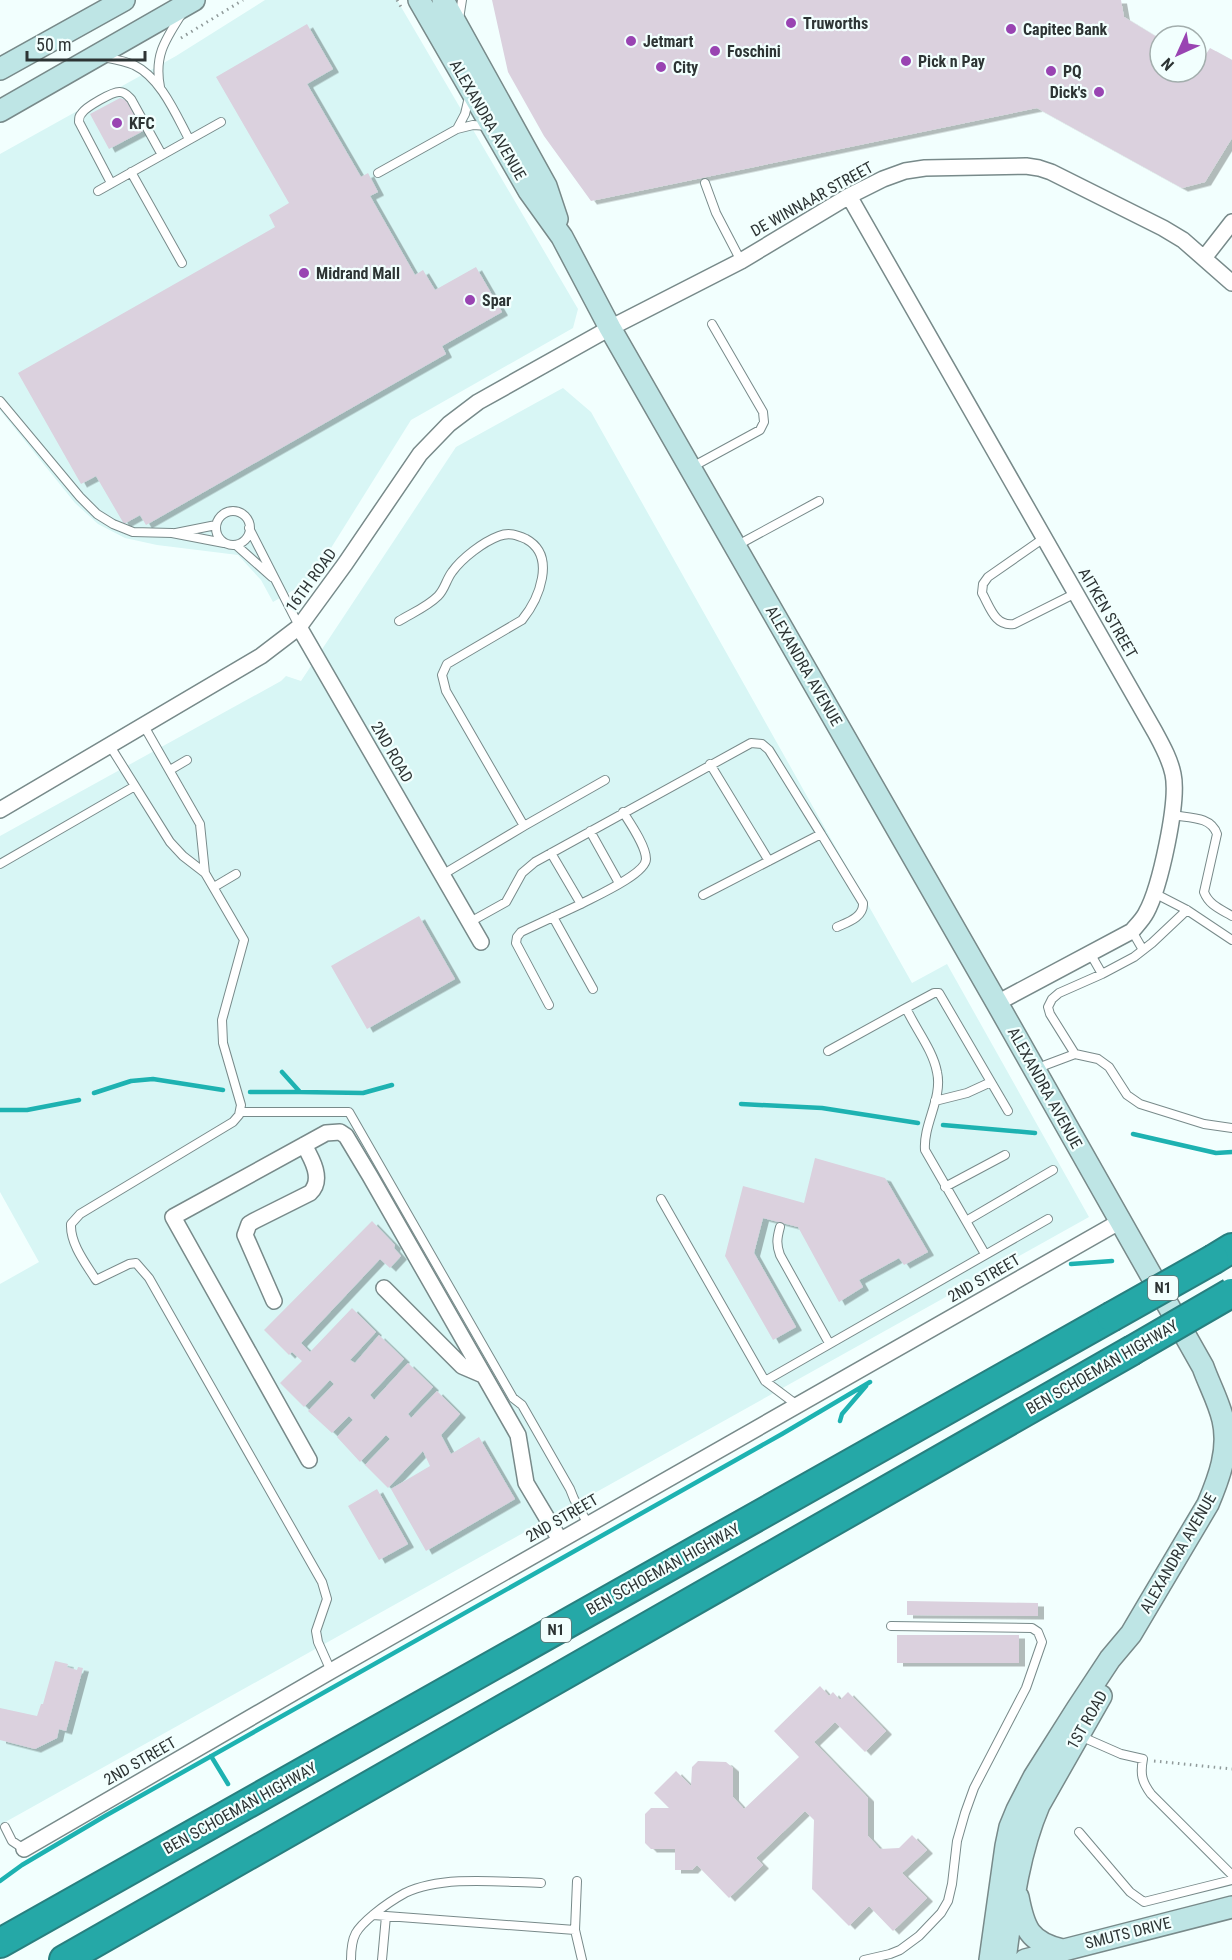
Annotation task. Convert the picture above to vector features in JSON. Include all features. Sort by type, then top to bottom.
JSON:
[{"type":"highway","name":"BEN SCHOEMAN HIGHWAY","points":[[0,1943],[1223,1254]]},
{"type":"highway","name":"BEN SCHOEMAN HIGHWAY","points":[[64,1960],[1231,1292]]},
{"type":"main road","points":[[0,69],[124,0]]},
{"type":"main road","name":"ALEXANDRA AVENUE","points":[[419,0],[529,191],[562,237],[610,327],[997,1003],[1203,1367],[1223,1420],[1226,1443],[1217,1483],[1208,1504],[1131,1634],[1110,1659],[1077,1709],[1034,1777],[1017,1810],[1006,1846],[990,1960]]},
{"type":"main road","name":"ALEXANDRA AVENUE","points":[[443,0],[546,186],[562,237]]},
{"type":"main road","points":[[0,111],[191,2]]},
{"type":"main road","name":"1ST ROAD","points":[[1016,1888],[1023,1852],[1039,1805],[1120,1664],[1131,1634]]},
{"type":"main road","points":[[1016,1888],[1023,1921],[1035,1938],[1047,1946],[1062,1950]]},
{"type":"main road","points":[[1005,1960],[1016,1888]]},
{"type":"main road","name":"SMUTS DRIVE","points":[[1025,1960],[1232,1907]]},
{"type":"street","name":"DE WINNAAR STREET","points":[[610,327],[741,261],[849,196],[883,179],[905,171],[925,168],[1026,166],[1039,168],[1163,228],[1183,240],[1232,282]]},
{"type":"street","name":"AITKEN STREET","points":[[849,196],[1155,732],[1170,762],[1174,776],[1172,815],[1158,886],[1146,914],[1132,931],[997,1003]]},
{"type":"street","points":[[1204,258],[1232,222]]},
{"type":"street","name":"16TH ROAD","points":[[0,810],[261,656],[299,627],[420,454],[449,424],[478,402],[610,327]]},
{"type":"street","name":"2ND ROAD","points":[[299,627],[481,942]]},
{"type":"street","points":[[309,1460],[173,1217],[326,1133],[340,1132],[346,1136],[370,1176],[518,1435],[526,1483],[560,1540]]},
{"type":"street","points":[[274,1301],[245,1235],[249,1224],[310,1193],[315,1188],[313,1161],[304,1145]]},
{"type":"street","name":"2ND STREET","points":[[24,1849],[331,1671],[1119,1222]]},
{"type":"street","points":[[384,1288],[462,1366],[483,1376]]},
{"type":"lane","points":[[458,27],[462,0]]},
{"type":"lane","points":[[161,88],[158,65],[164,42],[191,2]]},
{"type":"lane","points":[[95,56],[136,66],[161,88],[189,140]]},
{"type":"lane","points":[[457,129],[465,114],[471,89]]},
{"type":"lane","points":[[111,183],[79,122],[80,114],[86,109],[114,93],[127,94],[131,99],[162,155]]},
{"type":"lane","points":[[98,191],[221,122]]},
{"type":"lane","points":[[378,173],[457,129],[473,125],[492,127]]},
{"type":"lane","points":[[131,172],[182,263]]},
{"type":"lane","points":[[705,183],[716,213],[741,261]]},
{"type":"lane","points":[[691,468],[760,430],[764,422],[762,412],[712,324]]},
{"type":"lane","points":[[0,401],[80,497],[97,514],[133,532],[172,533],[225,543],[236,545],[245,539],[249,528],[246,518],[236,512],[225,513],[216,525],[217,536],[225,543]]},
{"type":"lane","points":[[736,547],[819,501]]},
{"type":"lane","points":[[172,533],[216,525]]},
{"type":"lane","name":"2ND ROAD","points":[[249,528],[299,627]]},
{"type":"lane","points":[[399,621],[437,597],[451,573],[464,558],[499,536],[518,535],[532,543],[541,556],[543,575],[530,610],[522,620],[447,664],[442,675],[446,691],[524,826]]},
{"type":"lane","points":[[1044,538],[988,577],[983,584],[982,593],[998,621],[1006,625],[1014,624],[1076,593]]},
{"type":"lane","name":"2ND ROAD","points":[[236,545],[275,580]]},
{"type":"lane","points":[[144,726],[200,824],[205,873]]},
{"type":"lane","points":[[470,922],[506,902],[522,873],[535,862],[751,742],[762,744],[770,750],[863,903],[863,909],[859,915],[837,927]]},
{"type":"lane","points":[[110,746],[170,842],[183,856],[205,873],[244,940],[222,1020],[223,1043],[241,1105],[240,1115],[233,1122],[80,1214],[70,1224],[70,1230],[75,1244],[96,1280],[129,1264],[136,1263],[149,1278],[322,1582],[327,1599],[316,1631],[318,1642],[331,1671]]},
{"type":"lane","points":[[170,770],[187,760]]},
{"type":"lane","points":[[710,764],[769,861]]},
{"type":"lane","points":[[442,875],[605,780]]},
{"type":"lane","points":[[0,864],[135,786]]},
{"type":"lane","points":[[549,1005],[516,943],[517,937],[521,932],[619,883],[637,872],[645,863],[644,849],[623,812]]},
{"type":"lane","points":[[1172,815],[1207,820],[1215,826],[1217,834],[1204,892],[1213,906],[1232,916]]},
{"type":"lane","points":[[590,831],[619,883]]},
{"type":"lane","points":[[703,895],[821,834]]},
{"type":"lane","points":[[551,853],[581,904]]},
{"type":"lane","points":[[214,887],[236,874]]},
{"type":"lane","points":[[1154,893],[1187,910],[1232,940]]},
{"type":"lane","points":[[1075,1054],[1050,1014],[1048,1007],[1052,999],[1059,993],[1102,974],[1143,950],[1187,910]]},
{"type":"lane","points":[[553,917],[592,989]]},
{"type":"lane","points":[[1132,931],[1143,950]]},
{"type":"lane","points":[[1090,953],[1102,974]]},
{"type":"lane","points":[[828,1051],[934,993],[939,993],[1008,1111]]},
{"type":"lane","points":[[906,1008],[938,1072],[935,1101],[924,1140],[925,1150],[985,1254]]},
{"type":"lane","points":[[1034,1070],[1075,1054],[1098,1059],[1108,1067],[1127,1095],[1140,1104],[1204,1124],[1232,1128]]},
{"type":"lane","points":[[935,1101],[967,1093],[991,1082]]},
{"type":"lane","points":[[240,1112],[349,1112],[513,1398],[522,1405],[588,1524]]},
{"type":"lane","points":[[945,1187],[1005,1155]]},
{"type":"lane","points":[[966,1221],[1053,1170]]},
{"type":"lane","points":[[661,1199],[765,1381],[797,1405]]},
{"type":"lane","points":[[765,1381],[1048,1219]]},
{"type":"lane","points":[[780,1227],[777,1247],[780,1255],[829,1343]]},
{"type":"lane","points":[[864,1960],[900,1950],[941,1913],[948,1901],[957,1841],[964,1814],[974,1788],[1026,1688],[1042,1642],[1038,1632],[1032,1628],[891,1626]]},
{"type":"lane","points":[[1079,1736],[1121,1754],[1143,1760],[1141,1771],[1143,1783],[1150,1794],[1232,1875]]},
{"type":"lane","points":[[5,1827],[12,1841],[24,1849]]},
{"type":"lane","points":[[1079,1832],[1130,1892],[1144,1902],[1232,1880]]},
{"type":"lane","points":[[577,1881],[574,1930],[582,1960]]},
{"type":"lane","points":[[351,1960],[352,1940],[355,1932],[363,1923],[405,1893],[430,1886],[459,1882],[541,1883]]},
{"type":"lane","points":[[373,1916],[574,1930]]},
{"type":"lane","points":[[382,1960],[386,1916]]},
{"type":"path","points":[[161,51],[243,0]]},
{"type":"path","points":[[1143,1760],[1232,1769]]},
{"type":"shaded area","points":[[265,0],[397,0],[578,309],[573,328],[411,420],[311,580],[273,602],[261,580],[238,555],[157,545],[125,538],[98,524],[75,503],[0,410],[0,154],[176,56]]},
{"type":"shaded area","points":[[563,388],[591,412],[912,983],[947,964],[1089,1217],[0,1825],[0,1284],[39,1262],[0,1192],[0,836],[281,681],[286,676],[301,681],[456,447]]},
{"type":"building","points":[[492,0],[1121,0],[1124,17],[1148,32],[1148,84],[1208,84],[1208,51],[1210,48],[1232,60],[1232,138],[1205,182],[1182,188],[1037,108],[591,201],[544,136],[508,72]]},
{"type":"building","name":"Midrand Mall","points":[[307,24],[333,69],[307,84],[361,177],[368,173],[378,192],[370,196],[415,275],[423,270],[435,290],[476,267],[502,312],[442,346],[446,354],[146,525],[140,515],[124,524],[96,476],[81,484],[18,373],[275,227],[269,215],[289,203],[216,77]]},
{"type":"building","name":"KFC","points":[[120,98],[126,100],[143,131],[109,149],[90,114]]},
{"type":"building","points":[[419,916],[455,979],[367,1029],[331,966]]},
{"type":"building","points":[[815,1158],[885,1178],[928,1252],[904,1265],[899,1258],[859,1280],[863,1287],[839,1302],[798,1227],[763,1218],[754,1253],[796,1327],[773,1340],[725,1256],[743,1186],[804,1203]]},
{"type":"building","points":[[372,1221],[395,1245],[394,1248],[401,1256],[390,1268],[380,1259],[301,1343],[310,1352],[352,1308],[376,1332],[350,1360],[355,1363],[379,1335],[404,1359],[370,1395],[374,1400],[408,1363],[433,1387],[408,1414],[411,1418],[437,1391],[460,1414],[441,1435],[451,1454],[479,1437],[515,1499],[426,1551],[391,1489],[430,1466],[423,1451],[388,1488],[365,1465],[390,1439],[386,1435],[360,1462],[337,1437],[353,1420],[349,1416],[332,1433],[308,1411],[334,1384],[330,1380],[304,1407],[280,1383],[302,1361],[292,1352],[289,1355],[264,1330]]},
{"type":"building","points":[[377,1489],[408,1544],[379,1560],[348,1506]]},
{"type":"building","points":[[907,1601],[1038,1603],[1038,1616],[907,1615]]},
{"type":"building","points":[[897,1635],[1019,1635],[1019,1663],[897,1663]]},
{"type":"building","points":[[55,1661],[68,1664],[67,1667],[77,1670],[78,1667],[83,1668],[66,1731],[59,1729],[57,1738],[35,1749],[0,1740],[0,1708],[37,1716],[43,1704]]},
{"type":"building","points":[[820,1686],[829,1696],[833,1692],[840,1700],[848,1692],[886,1731],[865,1752],[835,1722],[814,1742],[868,1798],[868,1836],[880,1849],[899,1848],[912,1835],[927,1850],[902,1873],[927,1898],[893,1931],[869,1906],[849,1926],[812,1889],[814,1820],[805,1811],[756,1858],[763,1865],[729,1898],[697,1865],[692,1870],[675,1870],[675,1849],[651,1849],[645,1843],[645,1814],[651,1808],[669,1808],[654,1793],[676,1771],[691,1786],[692,1767],[698,1761],[726,1762],[733,1768],[733,1797],[744,1809],[799,1757],[774,1731]]},
{"type":"waterway","points":[[282,1072],[300,1092],[363,1093],[392,1085]]},
{"type":"waterway","points":[[94,1093],[131,1081],[153,1079],[223,1090]]},
{"type":"waterway","points":[[250,1092],[300,1092]]},
{"type":"waterway","points":[[0,1110],[27,1110],[79,1100]]},
{"type":"waterway","points":[[741,1104],[822,1108],[918,1123]]},
{"type":"waterway","points":[[943,1125],[1035,1133]]},
{"type":"waterway","points":[[1133,1134],[1216,1153],[1232,1152]]},
{"type":"waterway","points":[[1071,1264],[1112,1261]]},
{"type":"waterway","points":[[0,1881],[22,1865],[105,1816],[782,1434],[870,1382]]},
{"type":"waterway","points":[[840,1421],[842,1414],[866,1386]]},
{"type":"waterway","points":[[211,1756],[228,1784]]},
{"type":"place","name":"Truworths","points":[[791,23]]},
{"type":"place","name":"Capitec Bank","points":[[1011,29]]},
{"type":"place","name":"Jetmart","points":[[631,41]]},
{"type":"place","name":"Foschini","points":[[715,51]]},
{"type":"place","name":"Pick n Pay","points":[[906,61]]},
{"type":"place","name":"City","points":[[661,67]]},
{"type":"place","name":"PQ","points":[[1051,71]]},
{"type":"place","name":"Dick's","points":[[1099,92]]},
{"type":"place","name":"KFC","points":[[117,123]]},
{"type":"place","name":"Midrand Mall","points":[[304,273]]},
{"type":"place","name":"Spar","points":[[470,300]]}]
